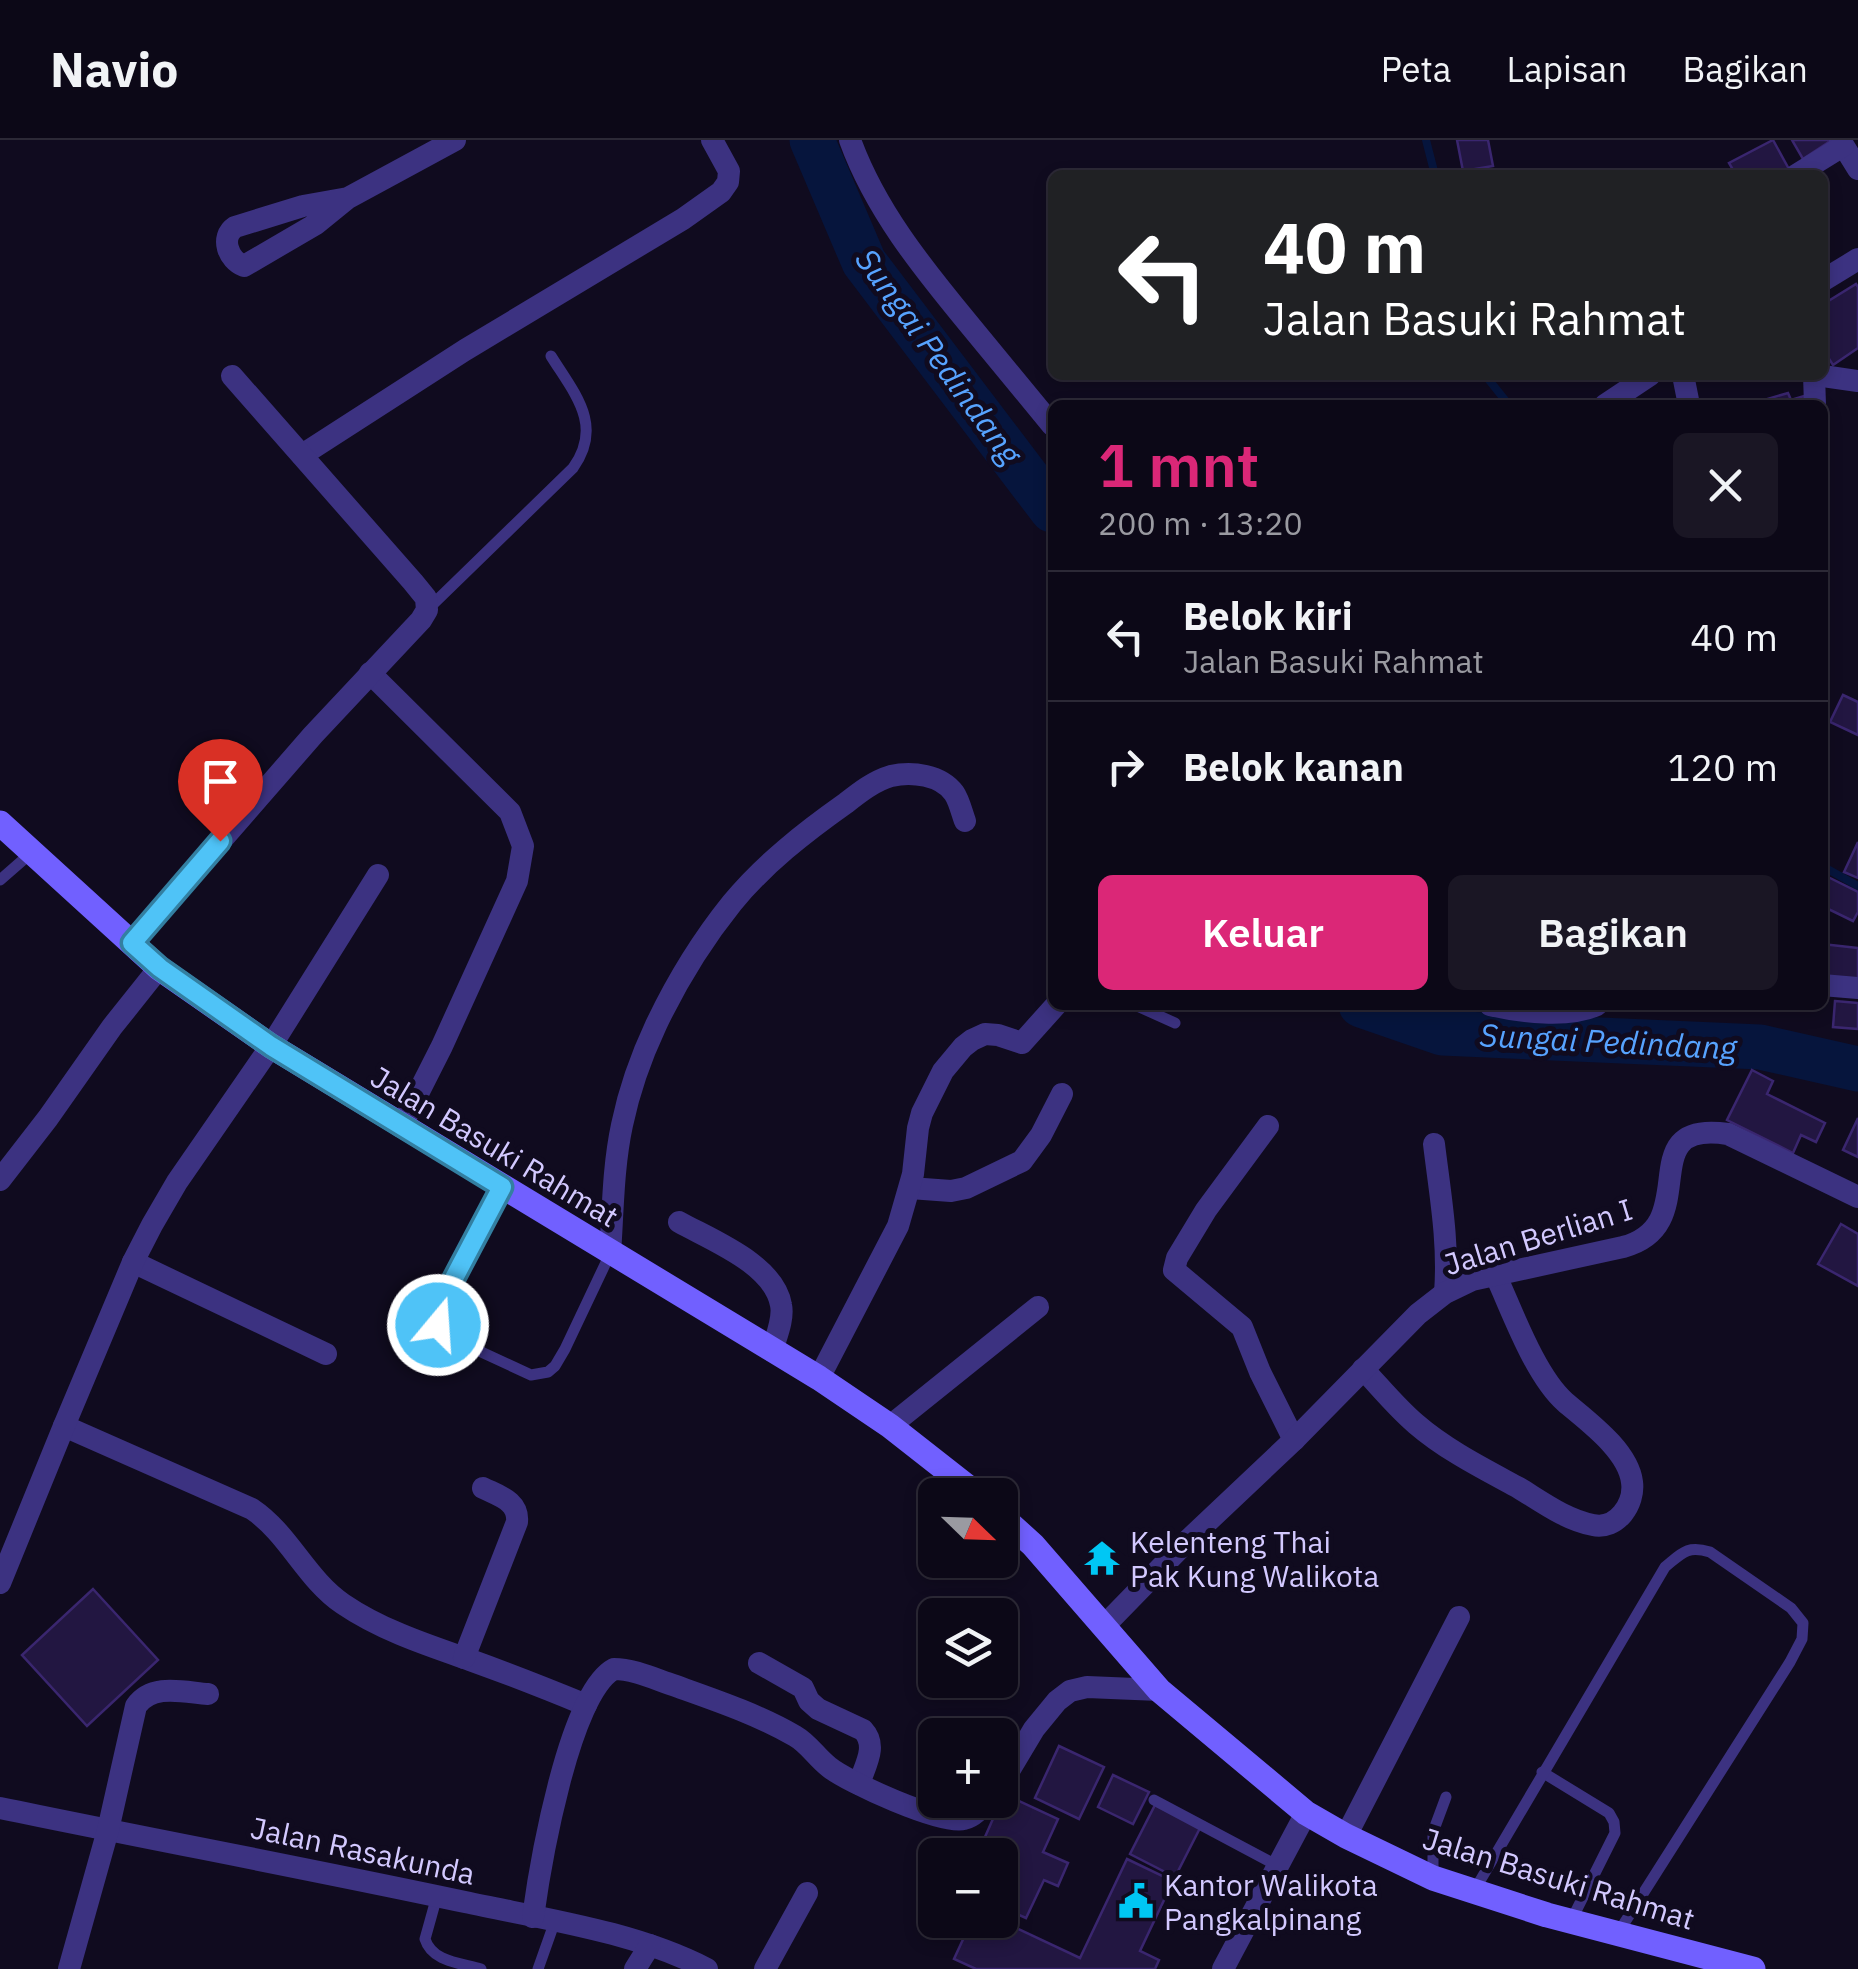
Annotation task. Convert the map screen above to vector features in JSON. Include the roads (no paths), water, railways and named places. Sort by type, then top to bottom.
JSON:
[{"type":"street","points":[[348,198],[303,206],[235,227],[226,239],[230,252],[244,266],[316,224],[348,198],[455,140]]},
{"type":"street","points":[[302,455],[464,350],[683,219],[720,192],[728,182],[729,171],[712,140]]},
{"type":"street","points":[[850,140],[880,205],[906,244],[1048,420]]},
{"type":"street","points":[[1803,170],[1842,143],[1858,169]]},
{"type":"street","points":[[1828,277],[1858,259]]},
{"type":"street","points":[[132,943],[428,610],[426,598],[413,582],[232,376]]},
{"type":"street","points":[[1828,377],[1858,381]]},
{"type":"street","points":[[1612,400],[1642,380]]},
{"type":"street","points":[[370,673],[510,812],[522,846],[517,881],[401,1127]]},
{"type":"street","points":[[610,1254],[621,1127],[636,1074],[656,1025],[681,980],[731,904],[810,828],[873,783],[891,776],[908,774],[938,781],[955,793],[964,822]]},
{"type":"street","name":"Jalan Basuki Rahmat","points":[[0,823],[160,968],[271,1046],[819,1378],[956,1478]]},
{"type":"street","points":[[0,1583],[134,1262],[177,1182],[271,1046],[378,875]]},
{"type":"street","points":[[0,1180],[160,968]]},
{"type":"street","points":[[1828,985],[1858,988]]},
{"type":"street","points":[[819,1378],[898,1226],[910,1188],[922,1113],[935,1084],[952,1059],[972,1040],[985,1034],[1022,1043],[1052,1010]]},
{"type":"street","points":[[910,1188],[966,1188],[1022,1161],[1062,1094]]},
{"type":"street","points":[[1268,1126],[1206,1210],[1174,1270],[1242,1327],[1294,1440]]},
{"type":"street","name":"Jalan Berlian I","points":[[1105,1625],[1418,1314],[1445,1293],[1472,1280],[1638,1243],[1653,1232],[1665,1211],[1675,1149],[1686,1140],[1704,1132],[1728,1134],[1858,1197]]},
{"type":"street","points":[[1434,1144],[1446,1245],[1445,1293]]},
{"type":"street","points":[[679,1222],[753,1263],[775,1290],[782,1308],[772,1351]]},
{"type":"street","points":[[134,1262],[326,1354]]},
{"type":"street","points":[[1363,1369],[1416,1424],[1459,1454],[1569,1517],[1592,1525],[1615,1522],[1632,1494],[1632,1479],[1624,1462],[1593,1424],[1562,1400],[1543,1376],[1496,1276]]},
{"type":"street","points":[[890,1426],[1038,1307]]},
{"type":"street","points":[[64,1426],[252,1510],[270,1523],[338,1601],[375,1623],[586,1705]]},
{"type":"street","points":[[464,1658],[518,1515],[506,1499],[482,1488]]},
{"type":"street","name":"Jalan Basuki Rahmat","points":[[1018,1531],[1159,1690],[1306,1813],[1434,1878],[1571,1921],[1753,1969]]},
{"type":"street","points":[[1346,1836],[1459,1617]]},
{"type":"street","points":[[759,1663],[803,1688],[818,1709],[868,1734],[871,1750],[858,1784]]},
{"type":"street","points":[[544,1919],[552,1806],[586,1705],[602,1678],[612,1670],[636,1674],[768,1722],[798,1737],[826,1766],[918,1809]]},
{"type":"street","points":[[1018,1756],[1034,1729],[1070,1691],[1087,1687],[1159,1690]]},
{"type":"street","points":[[68,1969],[108,1830],[136,1706],[154,1692],[208,1694]]},
{"type":"street","name":"Jalan Rasakunda","points":[[0,1808],[544,1919],[650,1945],[707,1969]]},
{"type":"street","points":[[1223,1969],[1306,1813]]},
{"type":"street","points":[[943,1818],[968,1818]]},
{"type":"street","points":[[765,1969],[807,1893]]},
{"type":"street","points":[[635,1969],[650,1945]]},
{"type":"lane","points":[[428,610],[582,456],[588,426],[584,409],[551,356]]},
{"type":"lane","points":[[0,880],[31,853]]},
{"type":"lane","points":[[1146,1010],[1175,1023]]},
{"type":"lane","points":[[502,1187],[437,1312],[438,1325],[451,1338],[531,1375],[548,1372],[565,1349],[610,1254]]},
{"type":"lane","points":[[1474,1891],[1664,1566],[1686,1550],[1710,1552],[1792,1608],[1803,1623],[1802,1639],[1618,1933]]},
{"type":"lane","points":[[1542,1772],[1609,1814],[1614,1822],[1615,1833],[1571,1921]]},
{"type":"lane","points":[[1434,1878],[1432,1832],[1446,1797]]},
{"type":"lane","points":[[1154,1800],[1278,1866]]},
{"type":"lane","points":[[437,1896],[427,1946],[441,1958],[482,1969]]},
{"type":"lane","points":[[538,1969],[544,1919]]},
{"type":"waterway","name":"Sungai Pedindang","points":[[812,140],[864,262],[1048,505]]},
{"type":"waterway","points":[[1426,140],[1434,170]]},
{"type":"waterway","points":[[1489,380],[1505,400]]},
{"type":"waterway","points":[[1828,869],[1858,886]]},
{"type":"waterway","name":"Sungai Pedindang","points":[[1375,1010],[1442,1033],[1760,1047],[1858,1069]]},
{"type":"place","name":"Kelenteng Thai Pak Kung Walikota","points":[[1102,1558]]},
{"type":"place","name":"Kantor Walikota Pangkalpinang","points":[[1136,1901]]}]
